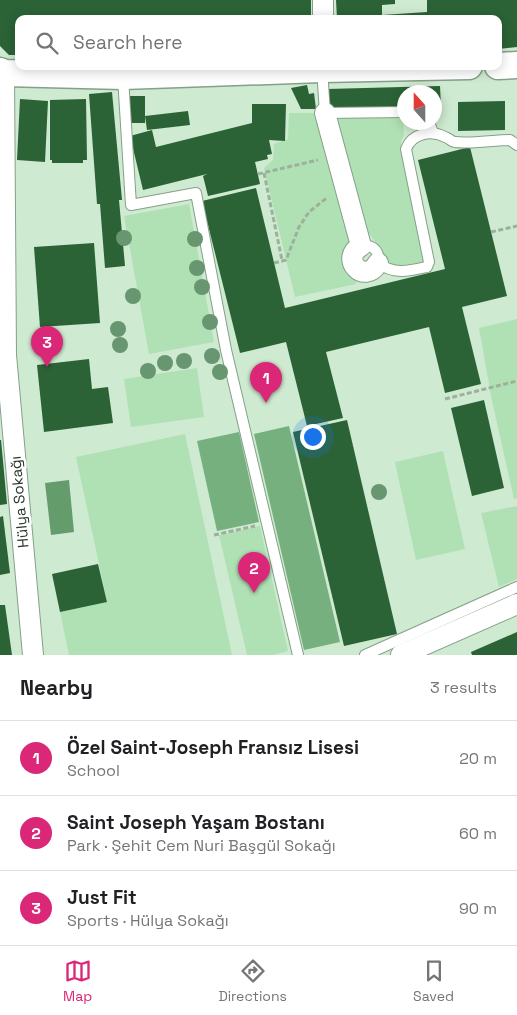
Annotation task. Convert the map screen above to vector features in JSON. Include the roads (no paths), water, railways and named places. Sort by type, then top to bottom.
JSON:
[{"type":"street","points":[[323,0],[323,15]]},
{"type":"street","points":[[502,66],[517,65]]},
{"type":"street","points":[[2,72],[123,76],[272,70]]},
{"type":"street","name":"Hülya Sokağı","points":[[2,72],[3,355],[33,655]]},
{"type":"street","points":[[325,113],[361,246],[354,251],[352,260],[356,268],[364,272],[369,271],[378,263]]},
{"type":"street","points":[[401,655],[517,604]]},
{"type":"lane","points":[[322,70],[325,113],[397,112]]},
{"type":"lane","points":[[123,76],[131,205],[196,193],[226,350],[298,655]]},
{"type":"lane","points":[[378,263],[391,271],[404,272],[427,267],[429,262],[406,148],[408,142],[415,137],[433,133],[454,142],[510,140],[517,145]]},
{"type":"lane","points":[[365,655],[517,587]]},
{"type":"place","name":"Just Fit","points":[[47,367]]},
{"type":"place","name":"Özel Saint-Joseph Fransız Lisesi","points":[[266,403]]},
{"type":"place","name":"Saint Joseph Yaşam Bostanı","points":[[254,593]]}]
